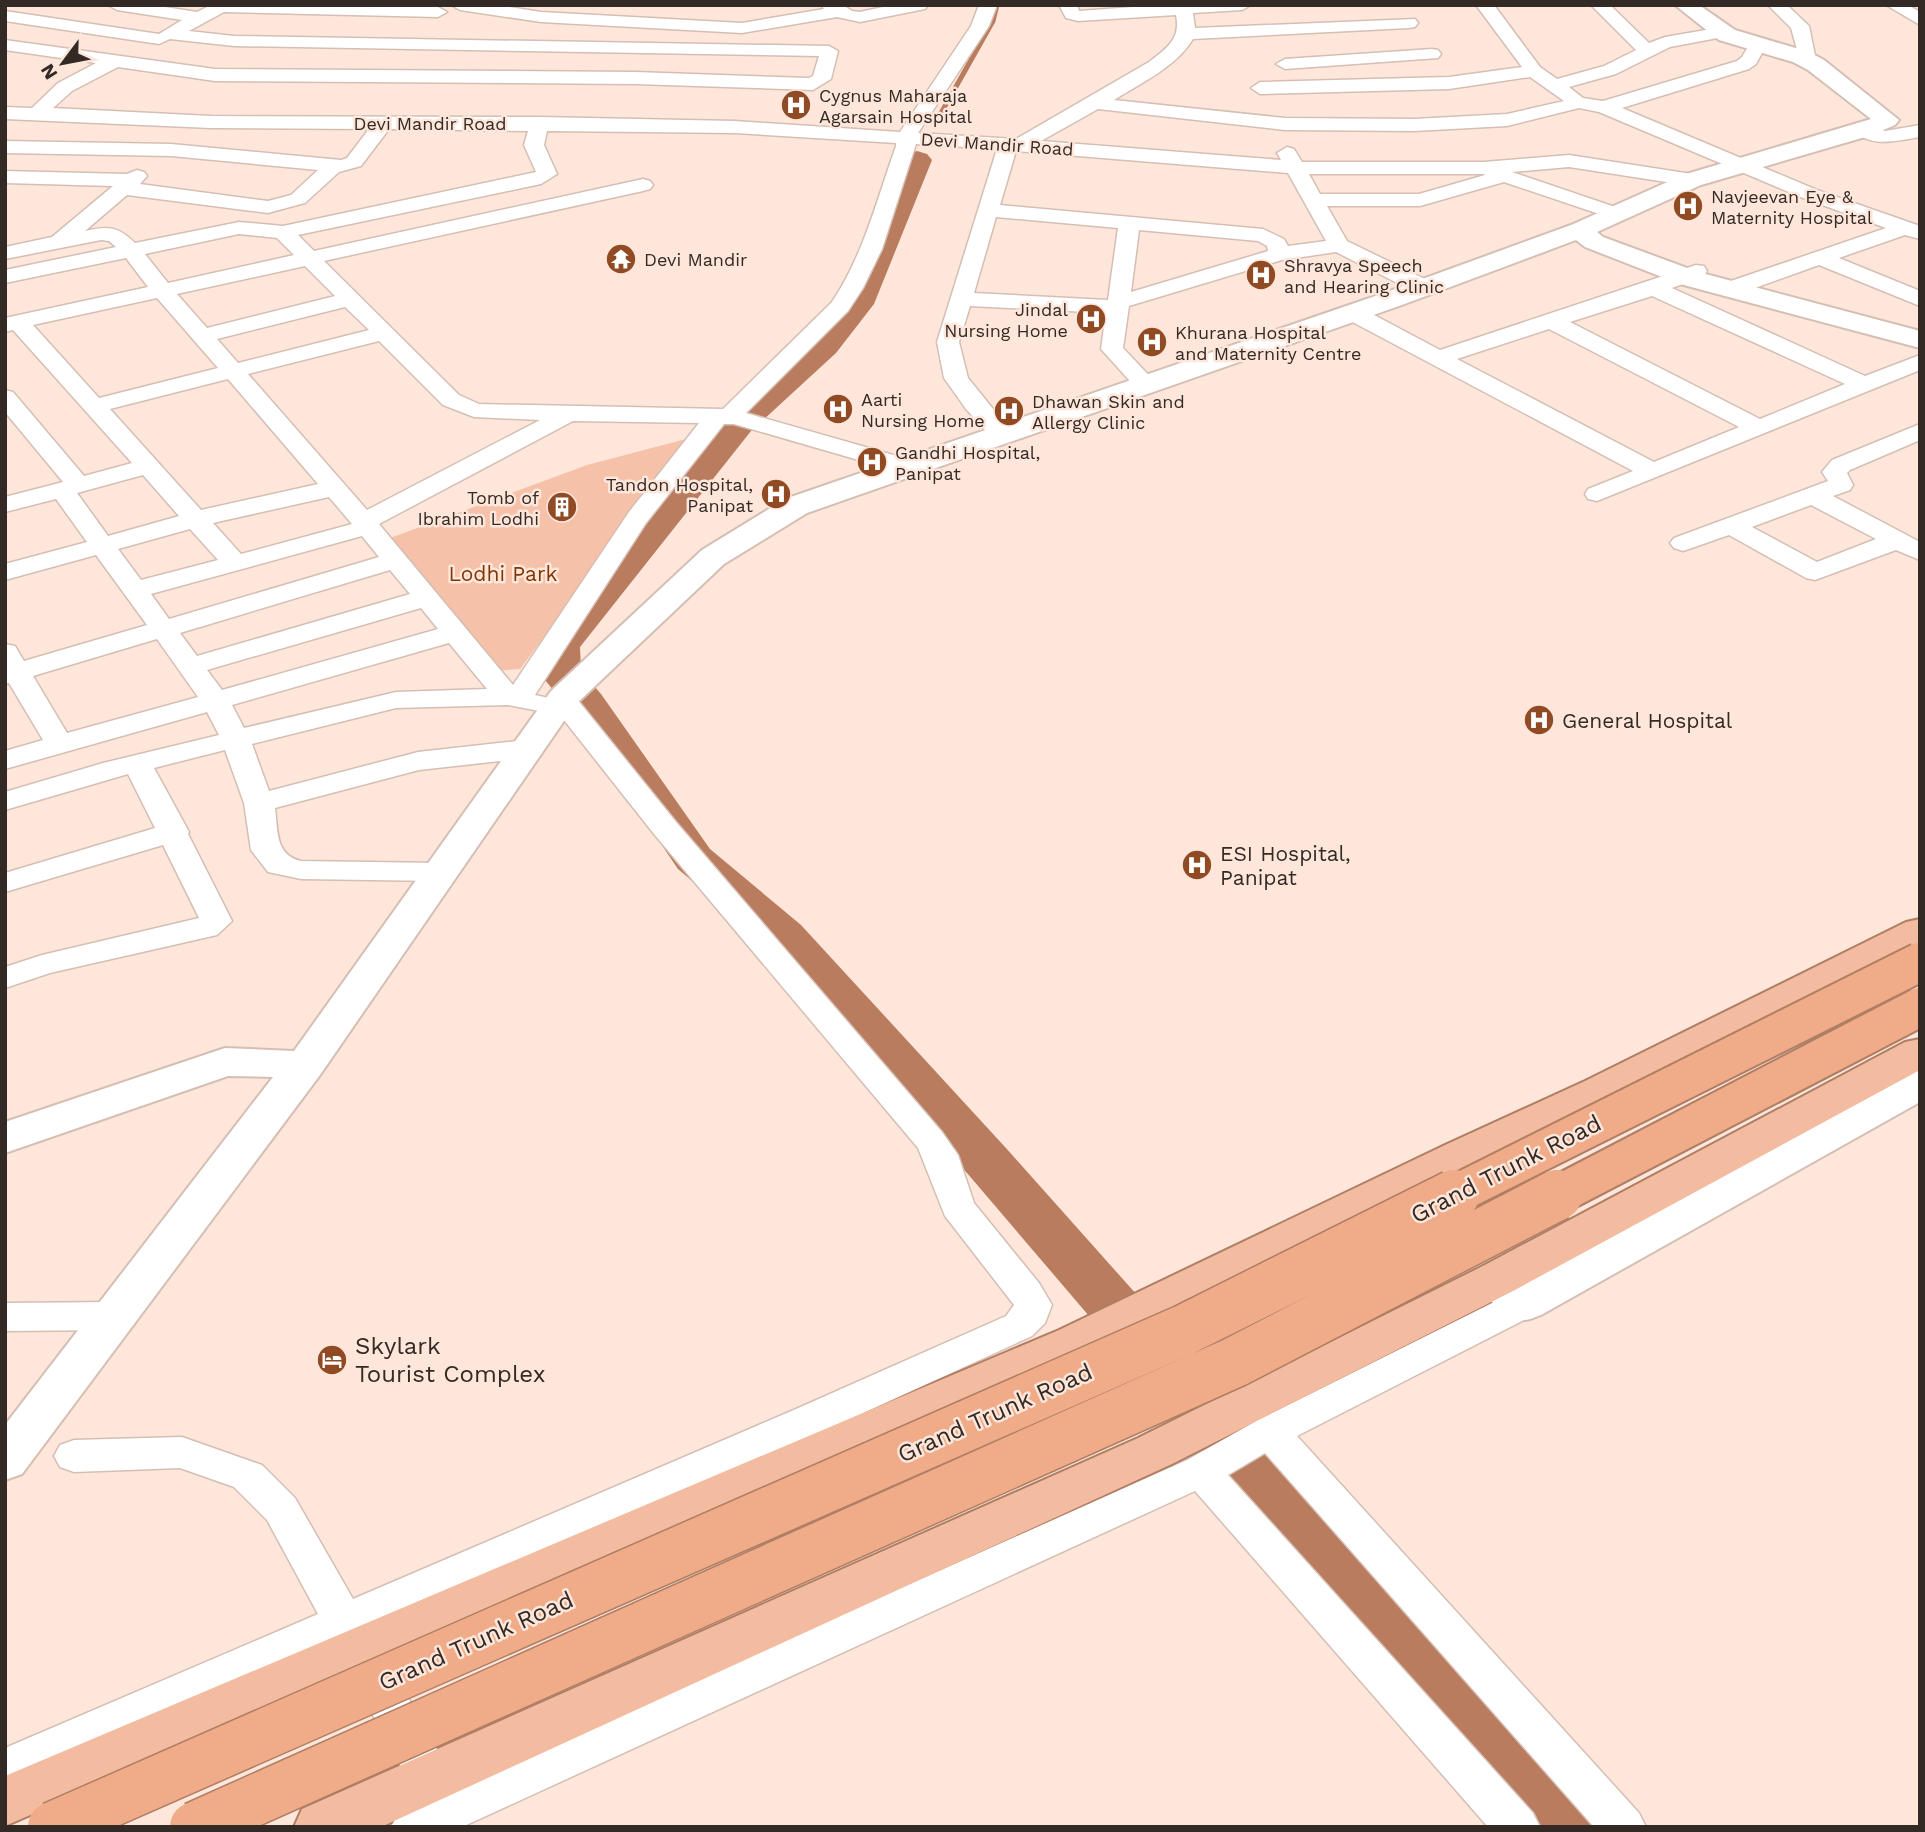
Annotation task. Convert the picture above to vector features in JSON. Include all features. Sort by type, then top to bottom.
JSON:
[{"type":"highway","points":[[5,1802],[352,1637],[1075,1342],[1672,1055],[1920,931]]},
{"type":"highway","name":"Grand Trunk Road","points":[[53,1827],[1184,1330],[1920,962]]},
{"type":"highway","name":"Grand Trunk Road","points":[[195,1827],[1235,1362],[1920,1007]]},
{"type":"highway","points":[[322,1827],[431,1805],[1194,1460],[1511,1291],[1770,1132],[1920,1052]]},
{"type":"highway","points":[[1672,1055],[1770,1132]]},
{"type":"street","points":[[117,5],[200,18]]},
{"type":"street","points":[[460,5],[541,17],[729,28],[753,27],[835,8],[848,16],[860,17],[919,5]]},
{"type":"street","points":[[5,1461],[305,1065],[527,749],[604,562],[685,454],[735,417],[851,291],[872,251],[906,146],[906,137],[980,26],[988,5]]},
{"type":"street","points":[[1068,5],[1076,16],[1242,5]]},
{"type":"street","points":[[1397,5],[1449,83]]},
{"type":"street","points":[[1485,5],[1534,71],[1576,102],[1604,107],[1810,194],[1913,230]]},
{"type":"street","points":[[1601,5],[1646,50]]},
{"type":"street","points":[[1685,5],[1723,32],[1807,60],[1920,155]]},
{"type":"street","points":[[1777,5],[1800,26],[1807,60]]},
{"type":"street","points":[[1895,5],[1920,20]]},
{"type":"street","points":[[36,114],[65,87],[223,6],[256,10],[440,9]]},
{"type":"street","points":[[1002,435],[974,404],[957,379],[948,342],[988,211],[1014,145],[1093,103],[1179,47],[1186,34],[1183,7]]},
{"type":"street","points":[[5,147],[171,150],[334,166],[354,162],[395,78],[440,9]]},
{"type":"street","points":[[5,16],[164,36],[234,41],[829,51],[822,79],[813,84],[635,78],[215,75],[5,45]]},
{"type":"street","points":[[1186,34],[1409,23]]},
{"type":"street","points":[[1277,31],[1285,50],[1285,64]]},
{"type":"street","points":[[1552,86],[1610,70],[1665,42],[1723,32]]},
{"type":"street","points":[[1604,107],[1743,65],[1750,60],[1758,44]]},
{"type":"street","points":[[1219,116],[1250,95],[1285,64],[1432,54]]},
{"type":"street","points":[[1250,95],[1302,89],[1449,83],[1534,71]]},
{"type":"street","points":[[1302,89],[1285,124],[1284,143],[1292,167],[1339,244],[1424,288]]},
{"type":"street","points":[[1093,103],[1285,124],[1475,122],[1532,116],[1566,108],[1576,102]]},
{"type":"street","name":"Devi Mandir Road","points":[[5,113],[211,122],[362,124],[380,108],[540,123],[735,127],[906,137],[1292,167],[1395,170],[1569,162],[1692,180]]},
{"type":"street","points":[[41,178],[95,115]]},
{"type":"street","points":[[58,243],[128,184],[211,122]]},
{"type":"street","points":[[5,276],[239,228],[283,232],[534,180],[547,174],[535,150],[540,123]]},
{"type":"street","points":[[5,802],[137,763],[396,700],[548,697],[713,557],[796,506],[1424,288],[1580,230],[1692,180],[1886,125],[1920,131]]},
{"type":"street","points":[[5,177],[128,184],[268,207],[298,199],[334,166]]},
{"type":"street","points":[[1484,168],[1618,214]]},
{"type":"street","points":[[1314,200],[1420,200],[1505,176]]},
{"type":"street","points":[[12,324],[643,185]]},
{"type":"street","points":[[1881,219],[1920,207]]},
{"type":"street","points":[[988,211],[1263,235],[1277,243],[1279,254]]},
{"type":"street","points":[[1129,224],[1112,349],[1146,385]]},
{"type":"street","points":[[1580,230],[1594,242],[1689,273],[1920,340]]},
{"type":"street","points":[[1737,287],[1913,230]]},
{"type":"street","points":[[283,232],[451,400],[462,406],[490,412],[735,417],[909,467]]},
{"type":"street","points":[[5,253],[108,234],[115,235],[131,250],[201,336],[366,525],[455,633],[548,697],[665,828],[930,1140],[940,1155],[958,1207],[1033,1305],[1032,1312],[1018,1326],[835,1409],[352,1637],[5,1769]]},
{"type":"street","points":[[961,299],[1118,305],[1279,254],[1339,244]]},
{"type":"street","points":[[1823,259],[1920,299]]},
{"type":"street","points":[[1437,358],[1653,288],[1689,273]]},
{"type":"street","points":[[1737,287],[1920,331]]},
{"type":"street","points":[[1653,288],[1865,385]]},
{"type":"street","points":[[201,336],[350,299]]},
{"type":"street","points":[[1353,313],[1653,471]]},
{"type":"street","points":[[1548,320],[1759,428]]},
{"type":"street","points":[[12,324],[95,406],[234,563]]},
{"type":"street","points":[[95,406],[384,333]]},
{"type":"street","points":[[1597,494],[1920,362]]},
{"type":"street","points":[[5,397],[70,488],[104,545],[215,700],[236,740],[259,803],[266,850],[279,865],[301,870],[440,872]]},
{"type":"street","points":[[136,590],[366,525],[568,415]]},
{"type":"street","points":[[1682,543],[1841,485],[1834,472],[1841,466],[1920,431]]},
{"type":"street","points":[[6,503],[149,466]]},
{"type":"street","points":[[5,572],[197,519],[334,488]]},
{"type":"street","points":[[1811,495],[1908,546]]},
{"type":"street","points":[[1730,525],[1815,572],[1908,546]]},
{"type":"street","points":[[59,744],[9,666],[164,628],[395,560]]},
{"type":"street","points":[[191,666],[426,598]]},
{"type":"street","points":[[5,760],[455,633]]},
{"type":"street","points":[[259,803],[418,761],[527,749]]},
{"type":"street","points":[[5,978],[41,965],[212,926],[216,918],[137,763]]},
{"type":"street","points":[[5,883],[174,832]]},
{"type":"street","points":[[5,1138],[225,1062],[305,1065]]},
{"type":"street","points":[[1511,1291],[1920,1084]]},
{"type":"street","points":[[5,1317],[114,1316]]},
{"type":"street","points":[[1266,1421],[1623,1827]]},
{"type":"street","points":[[74,1457],[182,1452],[248,1476],[281,1509],[352,1637],[431,1805]]},
{"type":"street","points":[[1194,1460],[1517,1827]]},
{"type":"green space","name":"Lodhi Park","points":[[686,439],[690,441],[520,669],[492,671],[385,540],[587,465]]},
{"type":"waterway","points":[[940,115],[993,21],[997,5]]},
{"type":"waterway","points":[[917,160],[862,297],[824,346],[738,423],[560,646],[560,673],[586,703],[694,859],[784,935],[986,1160],[1568,1827]]},
{"type":"place","name":"Cygnus Maharaja Agarsain Hospital","points":[[796,105]]},
{"type":"place","name":"Navjeevan Eye & Maternity Hospital","points":[[1688,206]]},
{"type":"place","name":"Devi Mandir","points":[[621,259]]},
{"type":"place","name":"Shravya Speech and Hearing Clinic","points":[[1261,275]]},
{"type":"place","name":"Jindal Nursing Home","points":[[1091,319]]},
{"type":"place","name":"Khurana Hospital and Maternity Centre","points":[[1152,342]]},
{"type":"place","name":"Aarti Nursing Home","points":[[838,409]]},
{"type":"place","name":"Dhawan Skin and Allergy Clinic","points":[[1009,411]]},
{"type":"place","name":"Gandhi Hospital, Panipat","points":[[872,462]]},
{"type":"place","name":"Tandon Hospital, Panipat","points":[[776,494]]},
{"type":"place","name":"Tomb of Ibrahim Lodhi","points":[[562,507]]},
{"type":"place","name":"General Hospital","points":[[1539,720]]},
{"type":"place","name":"ESI Hospital, Panipat","points":[[1197,865]]},
{"type":"place","name":"Skylark Tourist Complex","points":[[332,1360]]}]
